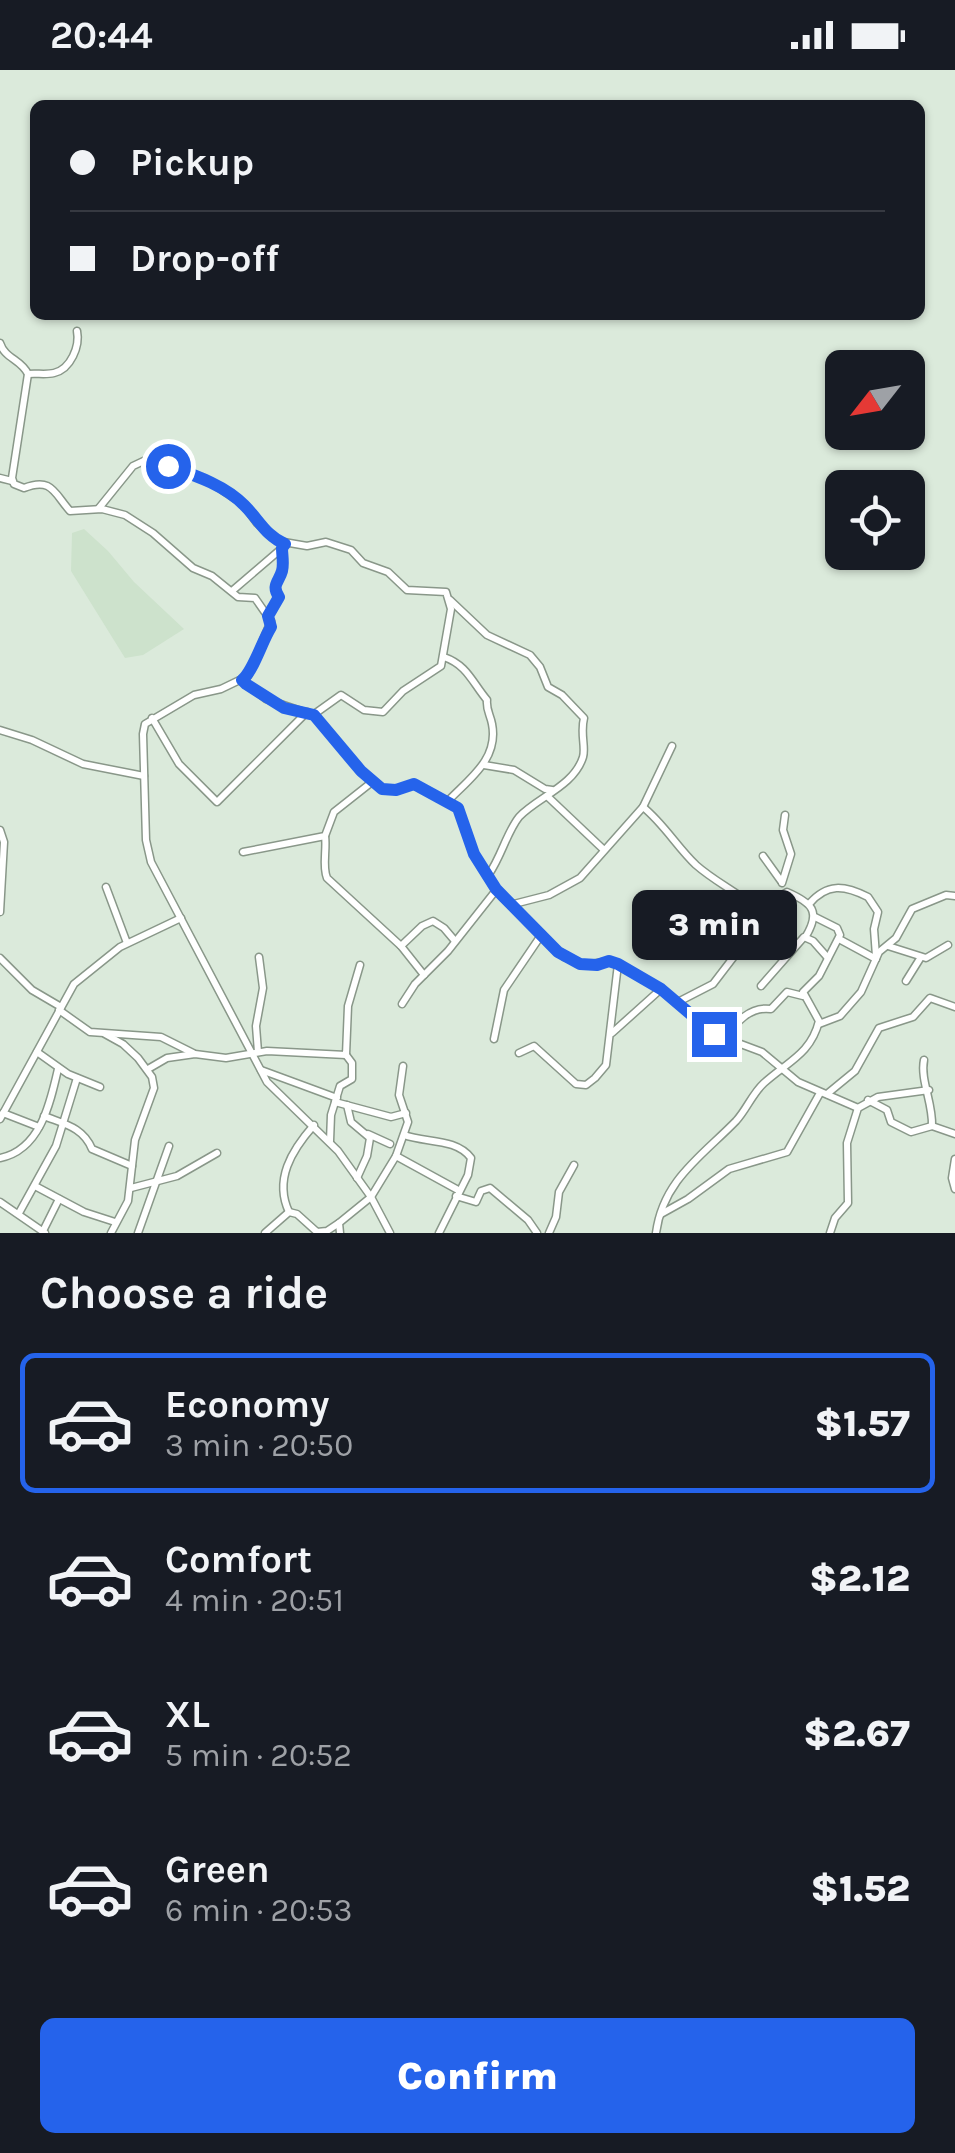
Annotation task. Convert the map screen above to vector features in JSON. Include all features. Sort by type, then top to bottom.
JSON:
[{"type":"street","points":[[28,374],[55,373],[64,368],[78,344],[78,331]]},
{"type":"street","points":[[0,343],[5,354],[20,362],[28,374],[12,482]]},
{"type":"street","points":[[98,509],[118,481],[147,458],[207,480],[243,504],[259,526],[283,546]]},
{"type":"street","points":[[0,478],[24,488],[40,483],[53,488],[70,511],[98,509],[121,514],[238,597],[255,598],[268,616],[271,627],[258,649],[251,673],[242,680],[194,695],[152,718],[142,734],[148,853],[256,1052]]},
{"type":"street","points":[[232,591],[283,546],[331,543],[351,550],[366,565],[388,572],[407,590],[443,591],[487,635],[530,655],[543,672],[548,688],[562,695],[583,715],[583,757],[577,769],[518,819],[489,874]]},
{"type":"street","points":[[268,616],[279,597],[275,588],[282,571],[283,546]]},
{"type":"street","points":[[152,718],[179,764],[217,802],[311,713],[340,695],[364,710],[383,712],[403,691],[438,669],[444,657],[450,600]]},
{"type":"street","points":[[444,657],[466,669],[487,700],[492,730],[484,765],[448,801]]},
{"type":"street","points":[[242,680],[266,700],[311,713],[372,782],[390,790],[414,784],[435,798],[448,801],[463,816],[474,854],[496,889],[572,962],[618,964],[661,989],[700,1025],[724,1039],[762,1052],[798,1082],[858,1108]]},
{"type":"street","points":[[0,730],[83,764],[144,776]]},
{"type":"street","points":[[509,905],[536,900],[580,878],[643,807],[672,746]]},
{"type":"street","points":[[484,765],[514,770],[550,793],[604,850]]},
{"type":"street","points":[[372,782],[334,812],[325,836],[324,870],[327,878],[402,946],[424,975]]},
{"type":"street","points":[[643,807],[694,862],[766,916],[794,946]]},
{"type":"street","points":[[766,916],[783,888],[792,854],[783,830],[785,815]]},
{"type":"street","points":[[0,830],[4,842],[0,912]]},
{"type":"street","points":[[244,852],[325,836]]},
{"type":"street","points":[[763,856],[783,888],[809,904],[816,917],[837,928],[839,939],[804,996]]},
{"type":"street","points":[[106,887],[128,943]]},
{"type":"street","points":[[809,904],[820,892],[831,888],[868,897],[878,912],[874,929],[876,958],[868,983],[846,1010],[830,1022],[819,1024]]},
{"type":"street","points":[[402,1004],[496,889]]},
{"type":"street","points":[[876,958],[916,905],[955,896]]},
{"type":"street","points":[[762,986],[806,936],[816,917]]},
{"type":"street","points":[[39,1128],[2,1116],[60,1008],[82,976],[128,943],[181,918]]},
{"type":"street","points":[[402,946],[432,921],[455,942]]},
{"type":"street","points":[[678,1002],[713,984],[756,932],[775,929]]},
{"type":"street","points":[[494,1039],[504,990],[542,934]]},
{"type":"street","points":[[806,936],[828,958]]},
{"type":"street","points":[[839,939],[876,958]]},
{"type":"street","points":[[887,946],[929,958],[948,945]]},
{"type":"street","points":[[260,957],[263,988],[256,1026],[260,1069],[267,1082],[330,1142],[371,1197],[390,1233]]},
{"type":"street","points":[[906,981],[921,957]]},
{"type":"street","points":[[0,958],[32,990],[86,1030],[161,1037],[194,1054]]},
{"type":"street","points":[[330,1142],[336,1100],[342,1083],[352,1078],[352,1063],[346,1055],[348,1006],[360,964]]},
{"type":"street","points":[[519,1053],[534,1046],[572,1082],[586,1084],[606,1065],[618,964]]},
{"type":"street","points":[[612,1033],[661,989]]},
{"type":"street","points":[[656,1233],[671,1186],[735,1122],[756,1091],[804,1054],[819,1024],[818,1016],[804,996],[789,991],[775,1006],[760,1008],[740,1019],[724,1039]]},
{"type":"street","points":[[660,1215],[728,1169],[787,1152],[823,1094],[854,1071],[879,1028],[913,1016],[930,998],[955,1006]]},
{"type":"street","points":[[104,1034],[131,1050],[148,1068],[153,1096],[134,1140],[131,1188],[111,1233]]},
{"type":"street","points":[[37,1052],[58,1069],[100,1087]]},
{"type":"street","points":[[148,1068],[167,1058],[194,1054],[226,1058],[256,1052],[346,1055]]},
{"type":"street","points":[[924,1060],[922,1072],[929,1090],[932,1126]]},
{"type":"street","points":[[288,1212],[302,1217],[317,1232],[327,1231],[371,1197],[396,1156],[408,1122],[398,1095],[403,1066]]},
{"type":"street","points":[[0,1158],[24,1148],[39,1128],[58,1069]]},
{"type":"street","points":[[260,1069],[348,1105],[396,1117],[406,1113]]},
{"type":"street","points":[[18,1213],[64,1124],[76,1078]]},
{"type":"street","points":[[830,1233],[835,1218],[848,1204],[846,1144],[858,1108],[868,1100],[902,1091],[929,1090]]},
{"type":"street","points":[[868,1100],[887,1110],[891,1122],[906,1130],[932,1126],[955,1134]]},
{"type":"street","points":[[348,1105],[351,1122],[390,1144]]},
{"type":"street","points":[[44,1116],[84,1134],[92,1149],[132,1166]]},
{"type":"street","points":[[288,1212],[281,1183],[296,1149],[314,1125]]},
{"type":"street","points":[[357,1178],[368,1156],[368,1134]]},
{"type":"street","points":[[404,1135],[444,1142],[469,1154],[471,1167],[439,1233]]},
{"type":"street","points":[[138,1233],[169,1146]]},
{"type":"street","points":[[131,1188],[176,1176],[217,1153]]},
{"type":"street","points":[[396,1156],[476,1202],[481,1191],[490,1188],[528,1220],[536,1233]]},
{"type":"street","points":[[955,1159],[955,1189]]},
{"type":"street","points":[[549,1233],[556,1217],[558,1192],[574,1165]]},
{"type":"street","points":[[35,1186],[84,1212],[115,1222]]},
{"type":"street","points":[[0,1202],[44,1232],[59,1199]]},
{"type":"street","points":[[265,1233],[288,1212]]},
{"type":"street","points":[[339,1222],[340,1233]]},
{"type":"shaded area","points":[[84,529],[184,629],[143,655],[125,658],[71,571],[72,533]]},
{"type":"route","points":[[168,466],[207,480],[247,507],[259,526],[285,544],[282,571],[276,580],[279,597],[268,616],[271,627],[258,649],[251,673],[242,680],[266,700],[314,715],[361,771],[382,789],[396,790],[414,784],[458,808],[474,854],[496,889],[564,957],[592,965],[609,961],[618,964],[661,989],[714,1034]]}]
